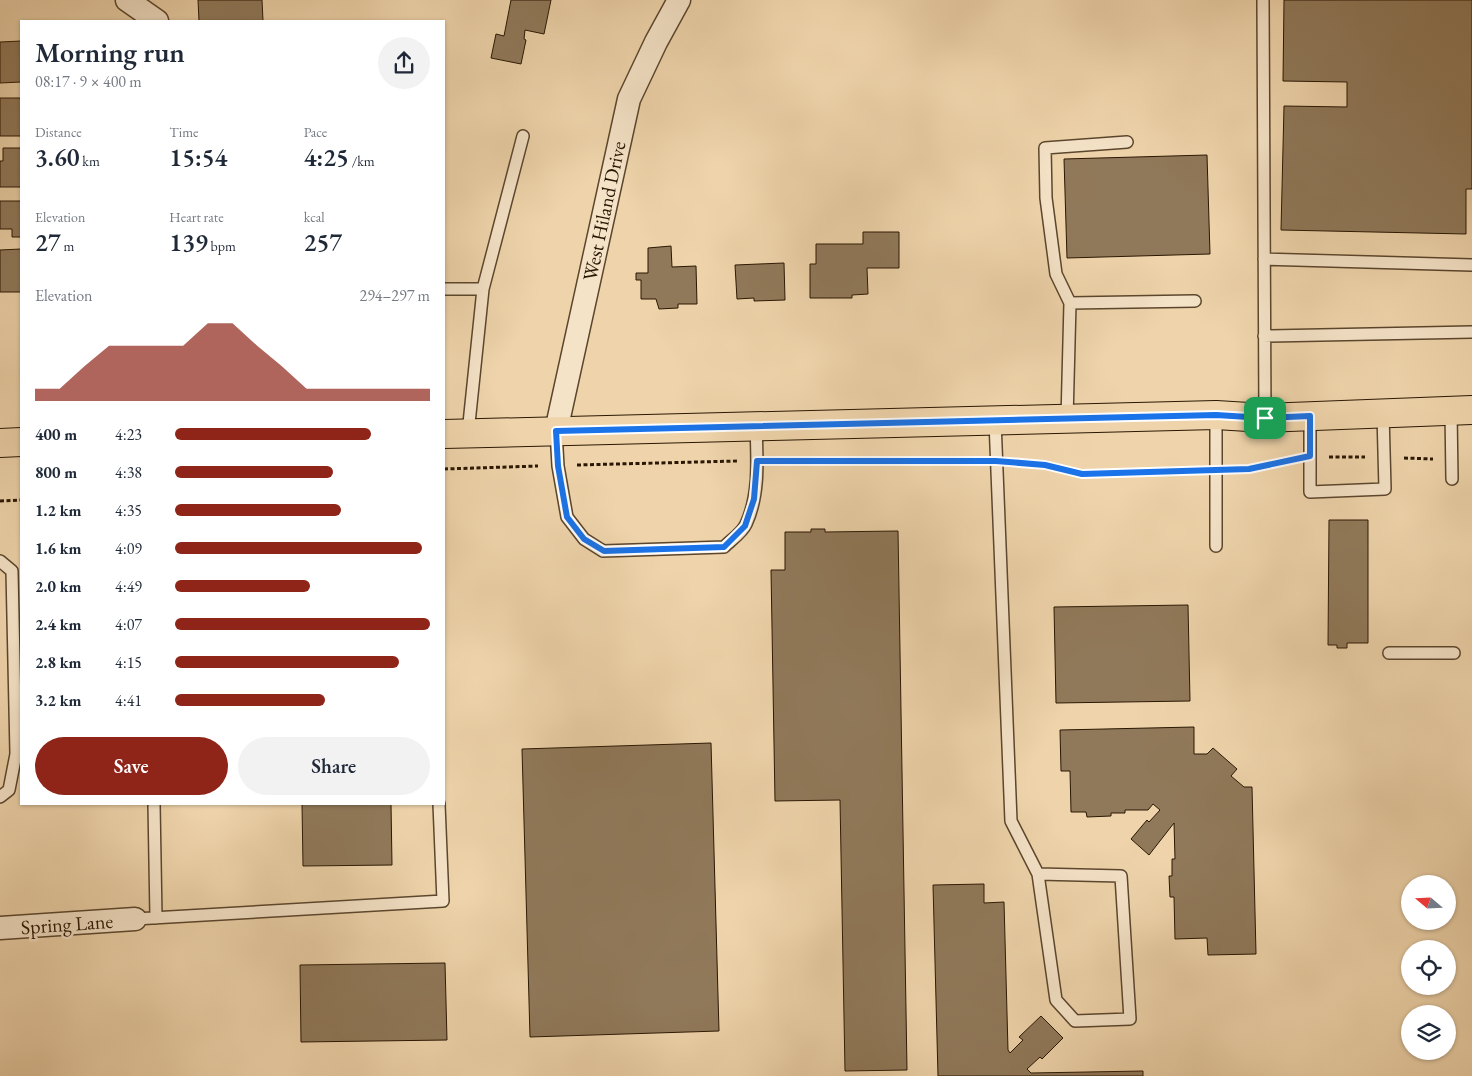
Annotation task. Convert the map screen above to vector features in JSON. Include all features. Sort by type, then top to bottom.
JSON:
[{"type":"main road","points":[[456,433],[1216,415],[1265,418],[1461,411]]},
{"type":"main road","points":[[0,443],[20,442]]},
{"type":"street","points":[[127,0],[156,20]]},
{"type":"street","name":"West Hiland Drive","points":[[556,431],[629,99],[656,42],[680,0]]},
{"type":"street","name":"Spring Lane","points":[[0,928],[145,919]]},
{"type":"lane","points":[[1263,0],[1265,418]]},
{"type":"lane","points":[[456,433],[483,289],[523,136]]},
{"type":"lane","points":[[1067,419],[1070,303],[1056,274],[1046,198],[1045,148],[1128,142]]},
{"type":"lane","points":[[1264,259],[1472,265]]},
{"type":"lane","points":[[445,289],[483,289]]},
{"type":"lane","points":[[1070,303],[1195,301]]},
{"type":"lane","points":[[1264,336],[1472,332]]},
{"type":"lane","points":[[1452,479],[1452,459],[1461,411]]},
{"type":"lane","points":[[1310,416],[1310,492],[1385,489],[1383,414]]},
{"type":"lane","points":[[1216,415],[1216,546]]},
{"type":"lane","points":[[995,421],[1011,821],[1038,874],[1056,1000],[1075,1021],[1130,1019],[1121,876],[1038,874]]},
{"type":"lane","points":[[556,431],[558,466],[567,517],[584,539],[604,551],[724,547],[745,526],[754,499],[757,461],[756,426]]},
{"type":"lane","points":[[0,561],[17,569],[19,754],[9,790],[0,797]]},
{"type":"lane","points":[[1389,653],[1454,653]]},
{"type":"lane","points":[[154,805],[145,919],[443,901],[439,805]]},
{"type":"path","points":[[445,468],[757,461],[996,461],[1045,465],[1082,474],[1216,472],[1249,469],[1310,456],[1452,459]]},
{"type":"path","points":[[0,501],[20,500]]},
{"type":"building","points":[[198,0],[262,0],[263,20],[199,20]]},
{"type":"building","points":[[511,0],[551,0],[544,34],[525,30],[524,39],[526,40],[521,64],[491,58],[496,34],[504,36]]},
{"type":"building","points":[[1284,0],[1472,0],[1472,189],[1466,189],[1466,234],[1281,230],[1284,106],[1347,107],[1347,82],[1283,81]]},
{"type":"building","points":[[20,41],[20,82],[0,83],[0,42]]},
{"type":"building","points":[[0,98],[20,98],[20,136],[0,136]]},
{"type":"building","points":[[3,148],[20,148],[20,187],[0,187],[0,161],[3,161]]},
{"type":"building","points":[[1207,155],[1210,254],[1067,258],[1064,159]]},
{"type":"building","points":[[0,201],[20,201],[20,237],[12,237],[12,229],[0,229]]},
{"type":"building","points":[[863,232],[899,232],[899,268],[867,268],[868,294],[852,295],[852,298],[810,298],[810,264],[816,264],[816,244],[863,244]]},
{"type":"building","points":[[671,246],[672,267],[696,266],[697,304],[678,304],[678,308],[659,309],[656,299],[641,299],[641,280],[636,280],[636,273],[648,273],[648,248]]},
{"type":"building","points":[[20,249],[20,292],[0,292],[0,250]]},
{"type":"building","points":[[784,263],[785,300],[754,301],[754,298],[737,299],[735,265]]},
{"type":"building","points":[[1329,520],[1368,520],[1368,643],[1347,643],[1347,648],[1337,648],[1337,645],[1328,645]]},
{"type":"building","points":[[811,529],[825,529],[825,532],[898,531],[907,1070],[845,1071],[840,800],[775,801],[771,570],[785,570],[785,532],[811,532]]},
{"type":"building","points":[[1188,605],[1190,701],[1056,703],[1054,607]]},
{"type":"building","points":[[1194,727],[1194,754],[1207,754],[1213,748],[1237,769],[1231,776],[1244,787],[1252,787],[1256,954],[1208,955],[1207,938],[1175,939],[1174,897],[1170,897],[1169,876],[1172,876],[1172,859],[1175,859],[1174,823],[1149,855],[1131,839],[1147,820],[1149,822],[1160,810],[1153,804],[1148,810],[1125,810],[1125,813],[1111,813],[1111,816],[1087,817],[1086,812],[1071,812],[1070,771],[1061,771],[1060,730]]},
{"type":"building","points":[[711,743],[719,1031],[530,1037],[522,749]]},
{"type":"building","points":[[302,805],[391,805],[392,865],[303,866]]},
{"type":"building","points":[[984,884],[984,903],[1004,902],[1008,1050],[1010,1053],[1023,1040],[1019,1037],[1041,1016],[1063,1038],[1042,1059],[1040,1057],[1027,1069],[1031,1073],[1143,1071],[1143,1076],[938,1076],[933,885]]},
{"type":"building","points":[[445,963],[447,1040],[301,1042],[300,965]]},
{"type":"route","points":[[1216,415],[1265,418],[1310,416],[1310,456],[1249,469],[1216,472],[1082,474],[1045,465],[996,461],[757,461],[754,499],[745,526],[724,547],[604,551],[584,539],[567,517],[558,466],[556,431],[1216,415]]}]
